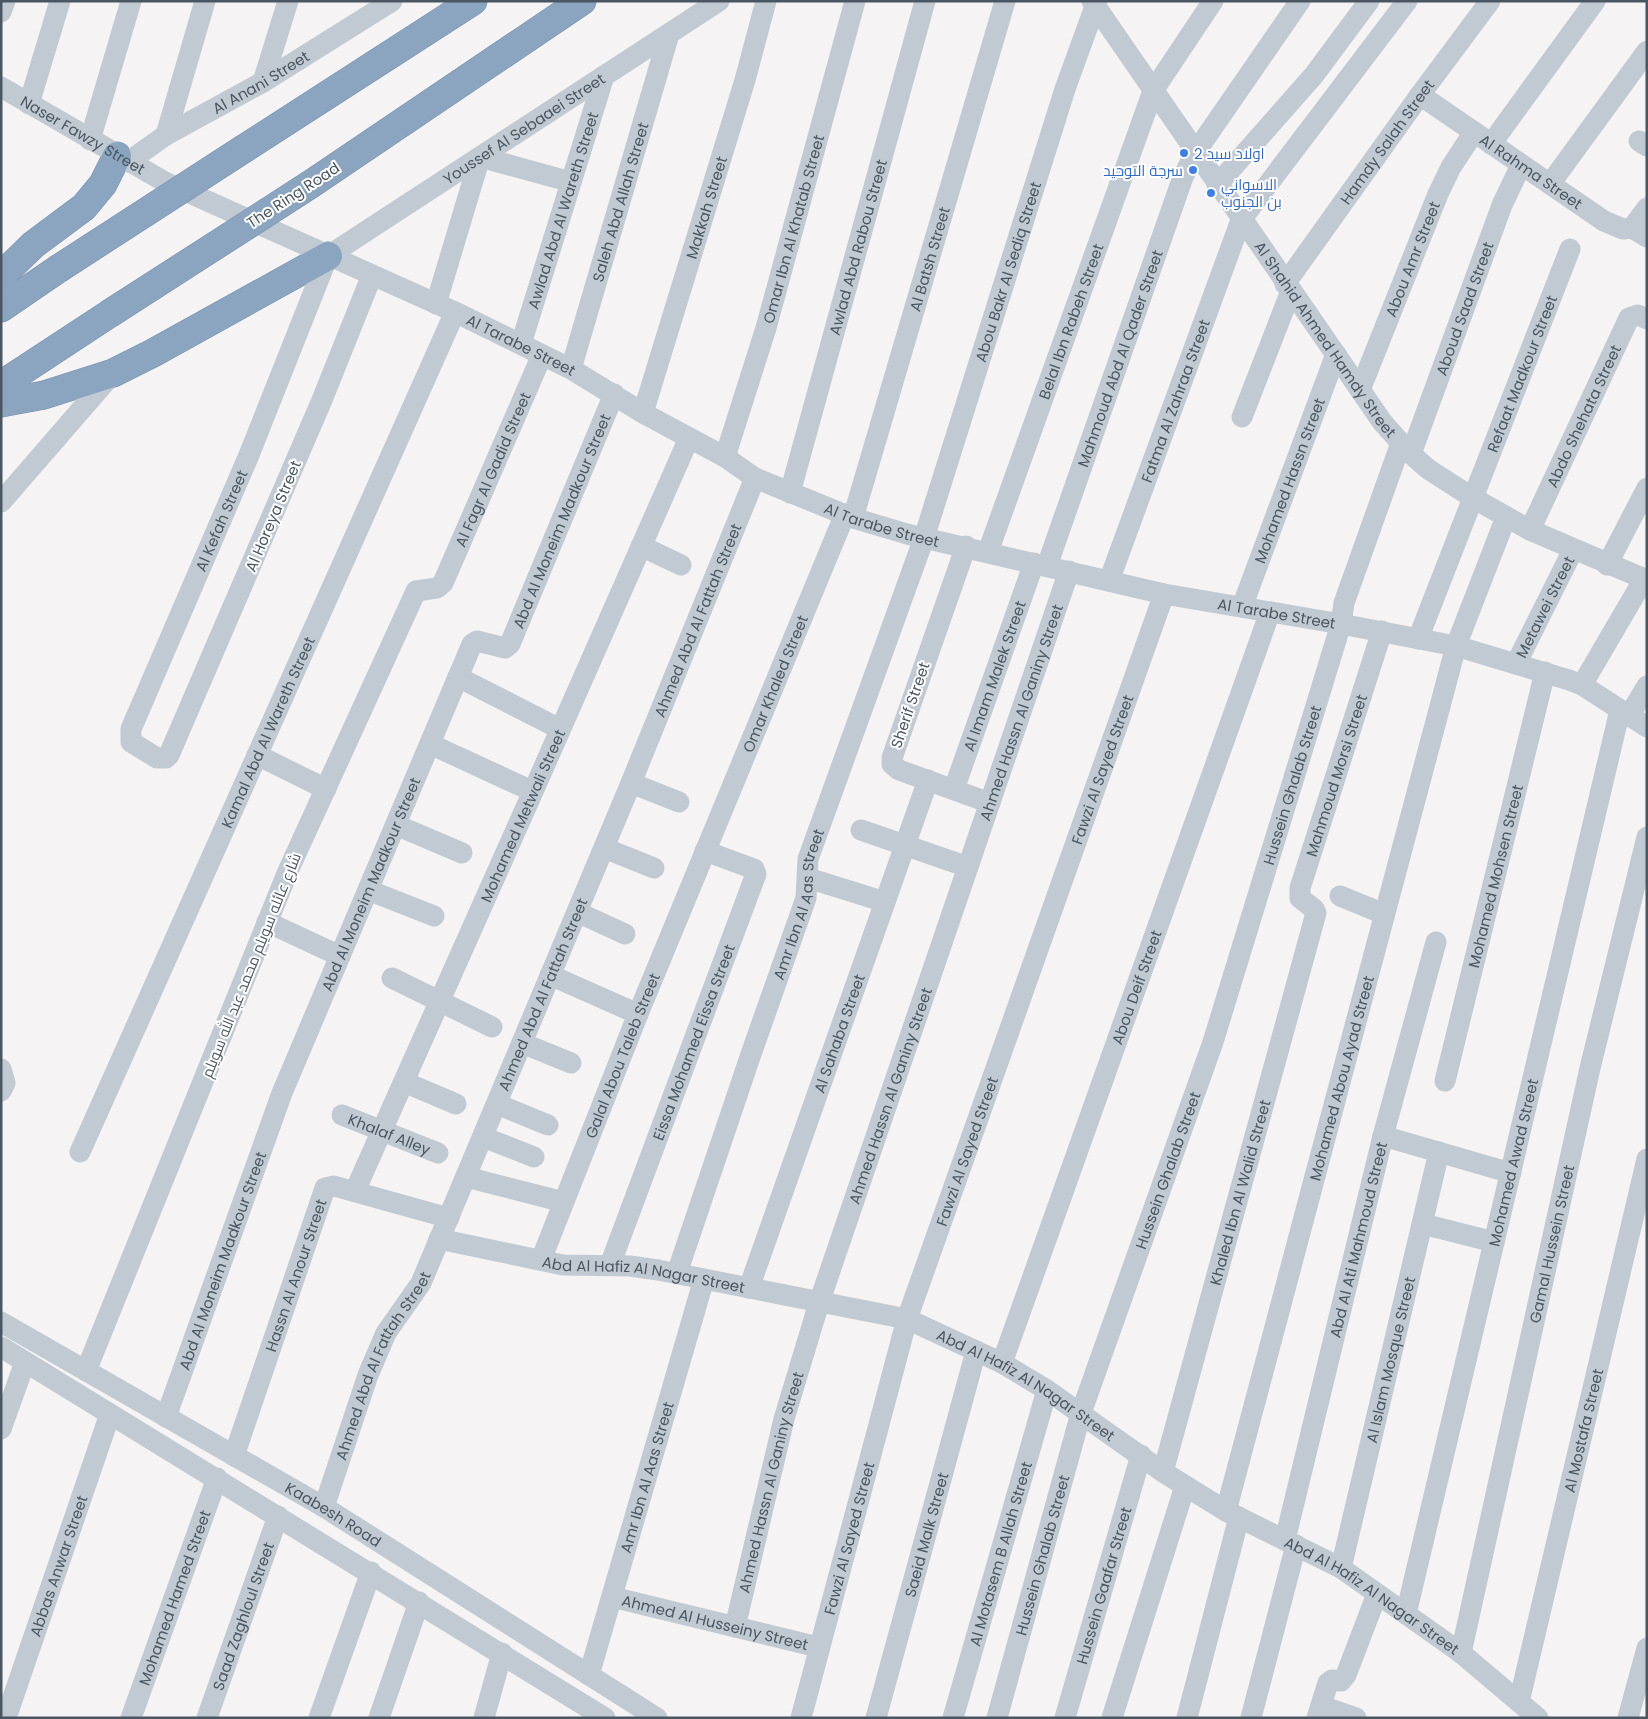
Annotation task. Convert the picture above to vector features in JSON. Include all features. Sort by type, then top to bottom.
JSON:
[{"type":"highway","points":[[1,308],[58,269],[473,1]]},
{"type":"highway","name":"The Ring Road","points":[[1,385],[311,184],[582,1]]},
{"type":"highway","points":[[1,276],[33,245],[84,207],[123,159]]},
{"type":"highway","points":[[1,404],[44,395],[113,373],[153,353],[328,256]]},
{"type":"street","points":[[1,12],[4,1]]},
{"type":"street","points":[[29,104],[60,1]]},
{"type":"street","points":[[90,140],[131,1]]},
{"type":"street","points":[[166,135],[205,1]]},
{"type":"street","points":[[263,82],[288,1]]},
{"type":"street","name":"Youssef Al Sebaaei Street","points":[[328,256],[719,1]]},
{"type":"street","name":"Makkah Street","points":[[643,413],[746,80],[766,1]]},
{"type":"street","name":"Omar Ibn Al Khatab Street","points":[[725,457],[763,336],[855,1]]},
{"type":"street","name":"Awlad Abd Rabou Street","points":[[790,493],[925,1]]},
{"type":"street","name":"Al Batsh Street","points":[[849,516],[1005,1]]},
{"type":"street","name":"Belal Ibn Rabeh Street","points":[[988,552],[1153,91],[1213,1]]},
{"type":"street","points":[[1195,153],[1300,1]]},
{"type":"street","points":[[1217,185],[1314,75],[1369,1]]},
{"type":"street","name":"Fatma Al Zahraa Street","points":[[1109,581],[1241,220],[1408,1]]},
{"type":"street","name":"Hamdy Salah Street","points":[[1242,417],[1288,288],[1420,95],[1490,1]]},
{"type":"street","name":"Abou Amr Street","points":[[1360,390],[1438,194],[1451,167],[1482,138],[1594,1]]},
{"type":"street","name":"Al Shahid Ahmed Hamdy Street","points":[[1094,2],[1288,288],[1383,423],[1406,448],[1428,469],[1506,517],[1573,550],[1645,579]]},
{"type":"street","name":"Abou Bakr Al Sediq Street","points":[[924,538],[1045,151],[1094,2]]},
{"type":"street","name":"Al Anani Street","points":[[123,159],[263,82],[386,4]]},
{"type":"street","name":"Saleh Abd Allah Street","points":[[571,369],[669,34]]},
{"type":"street","points":[[1550,184],[1647,50]]},
{"type":"street","name":"Awlad Abd Al Wareth Street","points":[[521,344],[604,76]]},
{"type":"street","name":"Naser Fawzy Street","points":[[1,87],[165,182]]},
{"type":"street","name":"Al Rahma Street","points":[[1420,95],[1613,226],[1639,233]]},
{"type":"street","name":"Mahmoud Abd Al Qader Street","points":[[1040,564],[1167,218],[1195,153]]},
{"type":"street","points":[[480,157],[571,182]]},
{"type":"street","name":"Kamal Abd Al Wareth Street","points":[[80,1152],[257,756],[445,308],[480,157]]},
{"type":"street","name":"Aboud Saad Street","points":[[1341,624],[1344,603],[1502,205],[1521,165]]},
{"type":"street","name":"Al Tarabe Street","points":[[165,182],[521,344],[571,369],[643,413],[725,457],[756,478],[849,516],[924,538],[966,546],[1164,594],[1456,646],[1582,685],[1632,717]]},
{"type":"street","points":[[1639,233],[1647,208]]},
{"type":"street","name":"Refaat Madkour Street","points":[[1418,639],[1570,249]]},
{"type":"street","name":"Al Kefah Street","points":[[169,755],[166,758],[157,758],[135,747],[130,736],[131,729],[252,447],[328,256]]},
{"type":"street","name":"Al Horeya Street","points":[[169,755],[322,400],[372,275]]},
{"type":"street","name":"Abdo Shehata Street","points":[[1530,530],[1629,318],[1638,314],[1647,319]]},
{"type":"street","name":"Mohamed Hassn Street","points":[[1242,607],[1336,354]]},
{"type":"street","name":"Al Fagr Al Gadid Street","points":[[443,584],[542,355]]},
{"type":"street","points":[[1,502],[113,373]]},
{"type":"street","name":"Abd Al Moneim Madkour Street","points":[[166,1417],[282,1093],[458,677],[474,642],[505,648],[510,644],[614,394]]},
{"type":"street","name":"Mohamed Metwali Street","points":[[355,1191],[441,1002],[532,791],[689,438]]},
{"type":"street","name":"Ahmed Abd Al Fattah Street","points":[[324,1507],[368,1375],[386,1333],[421,1283],[604,848],[756,478]]},
{"type":"street","points":[[1607,565],[1647,488]]},
{"type":"street","name":"Omar Khaled Street","points":[[706,852],[849,516]]},
{"type":"street","name":"Mohamed Abou Ayad Street","points":[[1187,1718],[1233,1514],[1384,914],[1456,646],[1506,517]]},
{"type":"street","name":"Amr Ibn Al Aas Street","points":[[677,1273],[806,898],[808,859],[924,538]]},
{"type":"street","points":[[641,546],[682,565]]},
{"type":"street","name":"Sherif Street","points":[[966,546],[892,758],[895,768],[990,803]]},
{"type":"street","name":"Metawei Street","points":[[1516,664],[1573,550]]},
{"type":"street","name":"Al Imam Malek Street","points":[[954,790],[1040,564]]},
{"type":"street","name":"Ahmed Hassn Al Ganiny Street","points":[[734,1627],[784,1419],[818,1303],[1069,571]]},
{"type":"street","points":[[1582,685],[1645,579]]},
{"type":"street","name":"شارع عائله سويلم محمد عبد الله سويلم","points":[[86,1371],[267,922],[416,591],[437,588],[443,584]]},
{"type":"street","name":"Fawzi Al Sayed Street","points":[[801,1718],[818,1647],[907,1319],[1164,594]]},
{"type":"street","name":"Abou Deif Street","points":[[1002,1364],[1270,612]]},
{"type":"street","name":"Hussein Ghalab Street","points":[[997,1718],[1081,1413],[1212,1042],[1341,624]]},
{"type":"street","name":"Mahmoud Morsi Street","points":[[1316,913],[1314,908],[1300,898],[1300,888],[1382,632]]},
{"type":"street","name":"Mohamed Mohsen Street","points":[[1445,1081],[1545,672]]},
{"type":"street","points":[[458,677],[560,729]]},
{"type":"street","name":"Mohamed Awad Street","points":[[1406,1614],[1511,1172],[1632,717],[1647,686]]},
{"type":"street","points":[[430,744],[532,791]]},
{"type":"street","points":[[257,756],[326,790]]},
{"type":"street","name":"Al Sahaba Street","points":[[749,1288],[928,780]]},
{"type":"street","points":[[631,783],[679,802]]},
{"type":"street","points":[[396,826],[462,853]]},
{"type":"street","points":[[861,830],[968,867]]},
{"type":"street","name":"Gamal Hussein Street","points":[[1461,1653],[1590,1068],[1647,837]]},
{"type":"street","points":[[604,848],[654,868]]},
{"type":"street","name":"Galal Abou Taleb Street","points":[[541,1260],[638,1014],[706,852]]},
{"type":"street","name":"Eissa Mohamed Eissa Street","points":[[610,1265],[756,874],[754,869],[706,852]]},
{"type":"street","points":[[808,878],[885,902]]},
{"type":"street","points":[[368,890],[434,916]]},
{"type":"street","points":[[1340,896],[1384,914]]},
{"type":"street","points":[[577,912],[625,934]]},
{"type":"street","name":"Khaled Ibn Al Walid Street","points":[[1163,1472],[1316,913]]},
{"type":"street","points":[[267,922],[340,956]]},
{"type":"street","name":"Abd Al Ati Mahmoud Street","points":[[1251,1718],[1384,1136],[1436,942]]},
{"type":"street","points":[[550,975],[638,1014]]},
{"type":"street","points":[[392,978],[492,1026]]},
{"type":"street","points":[[522,1043],[571,1063]]},
{"type":"street","points":[[1,1069],[4,1083],[1,1092]]},
{"type":"street","points":[[404,1082],[456,1104]]},
{"type":"street","points":[[497,1104],[548,1125]]},
{"type":"street","name":"Khalaf Alley","points":[[342,1115],[438,1153]]},
{"type":"street","points":[[1384,1136],[1511,1172]]},
{"type":"street","points":[[483,1137],[534,1157]]},
{"type":"street","name":"Al Islam Mosque Street","points":[[1341,1568],[1440,1152]]},
{"type":"street","name":"Al Mostafa Street","points":[[1519,1702],[1647,1159]]},
{"type":"street","points":[[466,1177],[564,1202]]},
{"type":"street","name":"Hassn Al Anour Street","points":[[234,1456],[322,1193],[329,1186],[355,1191],[449,1218]]},
{"type":"street","points":[[1422,1224],[1494,1242]]},
{"type":"street","name":"Abd Al Hafiz Al Nagar Street","points":[[440,1239],[563,1265],[630,1266],[677,1273],[818,1303],[907,1319],[1002,1364],[1047,1390],[1185,1486],[1233,1514],[1341,1568],[1461,1653],[1538,1718]]},
{"type":"street","name":"Amr Ibn Al Aas Street","points":[[589,1675],[704,1279]]},
{"type":"street","name":"Kaabesh Road","points":[[1,1322],[324,1507],[657,1718]]},
{"type":"street","name":"Kaabesh Road","points":[[1,1348],[502,1653],[578,1710],[605,1718]]},
{"type":"street","name":"Saeid Malk Street","points":[[876,1718],[976,1351]]},
{"type":"street","points":[[1,1429],[25,1362]]},
{"type":"street","name":"Al Motasem B Allah Street","points":[[954,1718],[1047,1390]]},
{"type":"street","name":"Abbas Anwar Street","points":[[6,1718],[110,1414]]},
{"type":"street","name":"Hussein Gaafar Street","points":[[1065,1718],[1141,1455]]},
{"type":"street","points":[[246,1496],[259,1470]]},
{"type":"street","name":"Mohamed Hamed Street","points":[[131,1718],[217,1478]]},
{"type":"street","points":[[1112,1718],[1185,1486]]},
{"type":"street","name":"Saad Zaghloul Street","points":[[207,1718],[278,1516]]},
{"type":"street","points":[[318,1718],[371,1572]]},
{"type":"street","points":[[1356,1718],[1319,1712],[1328,1683],[1332,1680],[1341,1681],[1346,1675],[1377,1594]]},
{"type":"street","name":"Ahmed Al Husseiny Street","points":[[612,1597],[818,1647]]},
{"type":"street","points":[[379,1718],[419,1602]]},
{"type":"street","points":[[1628,1718],[1647,1648]]},
{"type":"street","points":[[484,1718],[502,1653]]},
{"type":"place","name":"اولاد سيد 2","points":[[1184,153]]},
{"type":"place","name":"سرجة التوحيد","points":[[1193,170]]},
{"type":"place","name":"الاسواني بن الجنوب","points":[[1211,193]]}]
